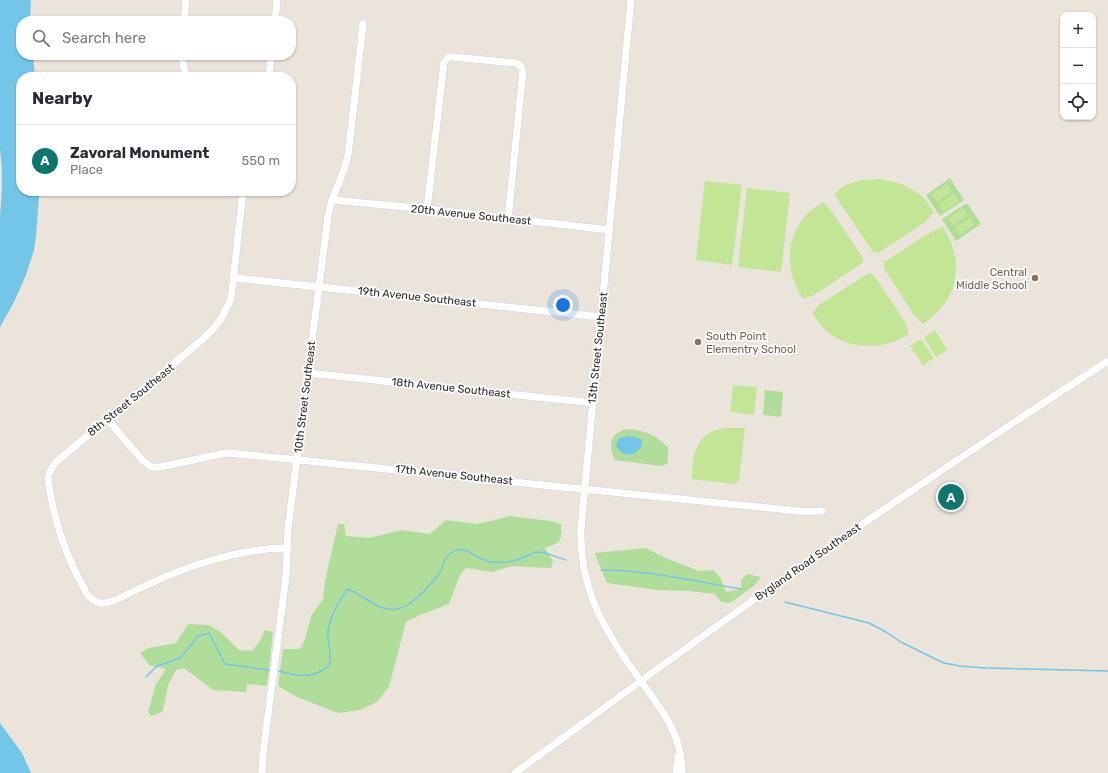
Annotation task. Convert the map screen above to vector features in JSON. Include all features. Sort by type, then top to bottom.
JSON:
[{"type":"street","points":[[184,16],[186,0]]},
{"type":"street","points":[[275,16],[277,0]]},
{"type":"street","name":"13th Street Southeast","points":[[631,0],[580,541],[583,568],[596,610],[612,640],[670,724],[678,744]]},
{"type":"street","name":"10th Street Southeast","points":[[262,773],[263,754],[288,564],[288,530],[328,216],[348,155],[363,24]]},
{"type":"street","points":[[427,210],[444,62],[449,57],[452,57],[516,63],[521,66],[523,71],[508,218]]},
{"type":"street","points":[[183,60],[185,72]]},
{"type":"street","points":[[269,72],[271,60]]},
{"type":"street","name":"8th Street Southeast","points":[[242,196],[232,291],[228,305],[221,319],[213,329],[188,353],[56,462],[49,472],[48,479],[57,521],[65,547],[87,594],[97,603],[108,603],[149,584],[218,558],[247,552],[287,548]]},
{"type":"street","name":"20th Avenue Southeast","points":[[332,200],[609,230]]},
{"type":"street","name":"19th Avenue Southeast","points":[[234,278],[601,317]]},
{"type":"street","name":"Bygland Road Southeast","points":[[515,773],[745,606],[868,520],[1108,361]]},
{"type":"street","name":"18th Avenue Southeast","points":[[308,373],[593,403]]},
{"type":"street","name":"17th Avenue Southeast","points":[[107,419],[143,461],[151,467],[160,467],[226,453],[298,459],[801,511],[822,511]]},
{"type":"street","points":[[676,773],[678,744]]},
{"type":"street","points":[[678,744],[682,763],[682,773]]},
{"type":"green space","points":[[950,178],[964,200],[940,216],[926,195]]},
{"type":"green space","points":[[882,179],[904,185],[922,196],[934,212],[924,223],[878,253],[873,252],[834,194],[845,185],[862,180]]},
{"type":"green space","points":[[705,181],[742,185],[732,265],[696,260]]},
{"type":"green space","points":[[947,184],[952,191],[937,202],[932,194]]},
{"type":"green space","points":[[747,188],[790,193],[781,272],[738,267]]},
{"type":"green space","points":[[954,194],[959,201],[943,212],[938,204]]},
{"type":"green space","points":[[823,202],[832,212],[863,258],[862,263],[814,295],[803,299],[797,288],[790,266],[791,244],[800,223],[811,210]]},
{"type":"green space","points":[[967,203],[981,224],[956,241],[942,219]]},
{"type":"green space","points":[[963,208],[968,215],[953,225],[948,218]]},
{"type":"green space","points":[[970,218],[974,225],[959,235],[954,228]]},
{"type":"green space","points":[[943,227],[950,241],[954,254],[956,268],[955,280],[951,293],[944,304],[923,324],[914,315],[884,268],[884,262],[931,232]]},
{"type":"green space","points":[[869,273],[873,274],[905,322],[909,334],[888,344],[863,346],[847,343],[830,334],[821,326],[812,313],[820,304]]},
{"type":"green space","points":[[935,330],[947,350],[936,357],[924,338]]},
{"type":"green space","points":[[921,339],[934,358],[923,365],[910,346]]},
{"type":"green space","points":[[733,385],[757,387],[754,415],[730,412]]},
{"type":"green space","points":[[765,390],[783,392],[781,417],[763,415]]},
{"type":"green space","points":[[726,428],[745,428],[739,480],[734,484],[692,479],[695,452],[701,441],[711,432]]},
{"type":"green space","points":[[625,429],[637,430],[654,436],[668,447],[667,464],[661,466],[615,460],[611,450],[612,440],[616,434]]},
{"type":"green space","points":[[509,516],[551,521],[561,524],[561,538],[559,541],[545,548],[553,561],[551,568],[512,566],[492,572],[466,568],[460,575],[449,604],[406,622],[389,687],[377,702],[360,710],[338,713],[297,697],[278,686],[283,649],[300,649],[305,639],[311,616],[323,599],[325,581],[338,524],[344,524],[346,536],[369,538],[402,530],[430,534],[446,520],[476,524]]},
{"type":"green space","points":[[646,548],[663,557],[699,571],[714,570],[721,579],[726,592],[741,589],[741,580],[747,574],[761,577],[755,585],[730,603],[721,602],[715,594],[657,590],[607,583],[595,553]]},
{"type":"green space","points":[[188,624],[209,625],[222,633],[239,650],[252,651],[260,641],[265,630],[273,632],[267,686],[247,684],[246,692],[213,690],[184,668],[176,670],[168,685],[163,711],[151,716],[148,712],[156,684],[166,669],[149,665],[140,653],[148,648],[176,643]]},
{"type":"water","points":[[0,0],[31,0],[30,16],[16,16],[16,60],[33,60],[35,72],[16,72],[16,196],[39,196],[36,236],[34,250],[26,275],[14,302],[0,327],[0,217],[2,168],[0,150]]},
{"type":"water","points":[[629,436],[642,440],[642,445],[632,454],[622,453],[616,445],[619,438]]},
{"type":"water","points":[[0,723],[22,753],[31,773],[0,773]]},
{"type":"waterway","points":[[279,671],[306,676],[325,669],[330,661],[328,635],[329,626],[335,609],[348,589],[380,607],[397,609],[406,606],[421,595],[439,574],[448,555],[456,550],[466,551],[481,559],[492,562],[515,560],[537,552],[566,560]]},
{"type":"waterway","points":[[601,570],[619,570],[654,574],[741,589]]},
{"type":"waterway","points":[[785,602],[869,623],[901,642],[944,663],[986,668],[1108,671]]},
{"type":"waterway","points":[[146,677],[157,666],[180,658],[197,636],[209,633],[225,664],[269,670]]},
{"type":"place","name":"Central Middle School","points":[[1035,278]]},
{"type":"place","name":"South Point Elementry School","points":[[698,342]]},
{"type":"place","name":"Zavoral Monument","points":[[951,497]]}]
